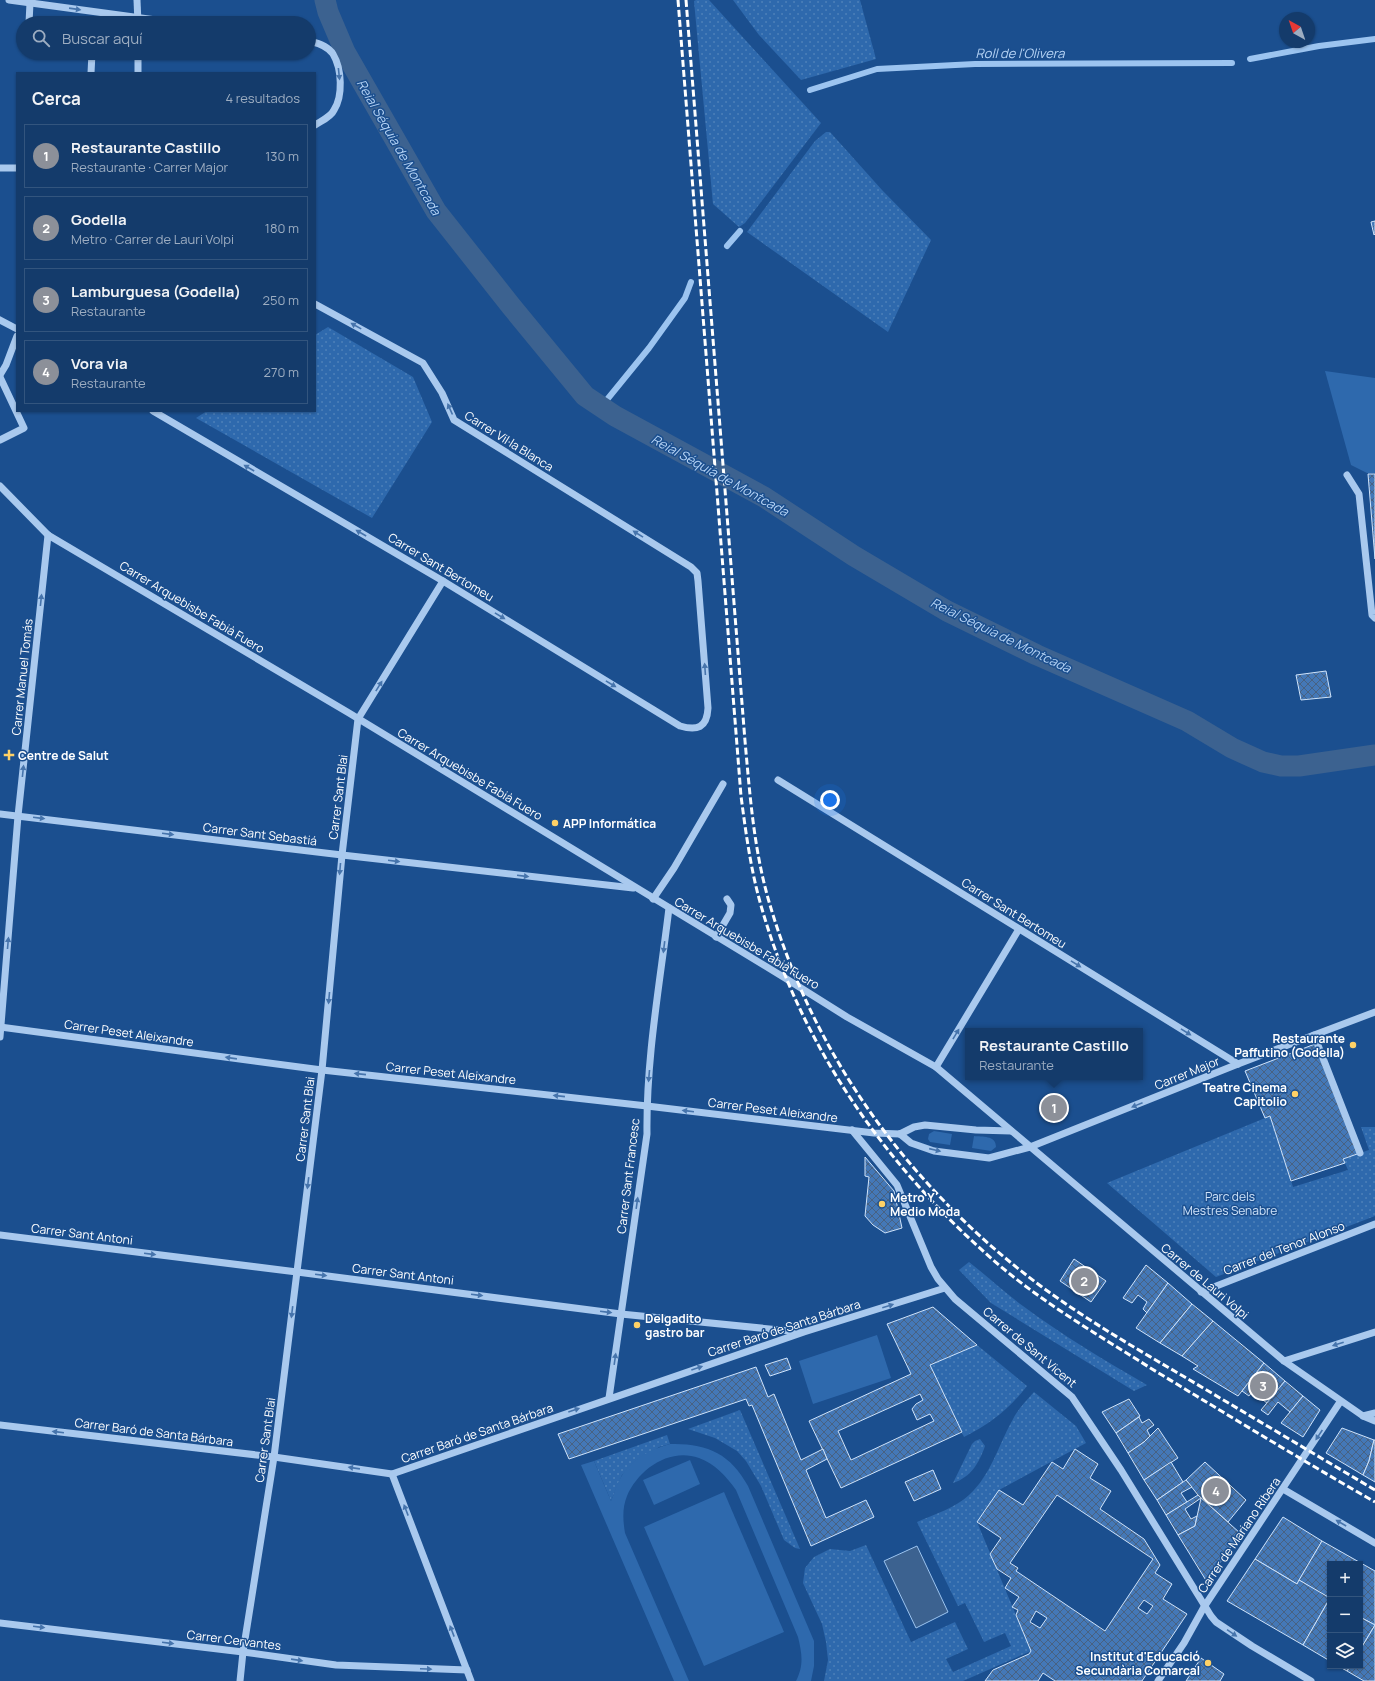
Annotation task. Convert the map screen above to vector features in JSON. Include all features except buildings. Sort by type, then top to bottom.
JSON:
[{"type":"street","points":[[9,0],[113,16]]},
{"type":"street","points":[[137,0],[138,16]]},
{"type":"street","points":[[30,3],[30,16]]},
{"type":"street","points":[[316,42],[332,53],[338,67],[340,84],[339,102],[333,112],[316,125]]},
{"type":"street","points":[[91,72],[92,60]]},
{"type":"street","points":[[138,60],[138,72]]},
{"type":"street","points":[[0,168],[16,168]]},
{"type":"street","name":"Carrer Vil·la Blanca","points":[[316,305],[423,363],[442,393],[454,420],[691,567],[696,573],[708,708]]},
{"type":"street","points":[[0,320],[16,329]]},
{"type":"street","points":[[16,339],[0,376],[16,411]]},
{"type":"street","points":[[0,440],[24,428],[17,412]]},
{"type":"street","name":"Carrer Sant Bertomeu","points":[[154,412],[443,581],[680,726],[691,729],[698,728],[704,722],[708,708]]},
{"type":"street","points":[[1347,475],[1359,494],[1372,615],[1375,618]]},
{"type":"street","name":"Carrer Arquebisbe Fabià Fuero","points":[[0,486],[48,535],[358,719],[847,1017],[936,1067],[1030,1147]]},
{"type":"street","name":"Carrer Manuel Tomás","points":[[0,1037],[18,816],[48,535]]},
{"type":"street","name":"Carrer Sant Blai","points":[[240,1681],[243,1652],[274,1457],[322,1070],[342,855],[358,719],[443,581]]},
{"type":"street","name":"Carrer Sant Bertomeu","points":[[778,780],[1238,1064]]},
{"type":"street","points":[[653,899],[674,868],[723,784]]},
{"type":"street","name":"Carrer Sant Sebastiá","points":[[0,814],[636,888]]},
{"type":"street","points":[[716,937],[730,912],[731,905],[727,899]]},
{"type":"street","name":"Carrer Sant Francesc","points":[[609,1398],[647,1134],[649,1072],[669,908]]},
{"type":"street","points":[[936,1067],[1019,929]]},
{"type":"street","name":"Carrer Major","points":[[900,1134],[911,1142],[934,1151],[989,1158],[1030,1147],[1238,1064],[1375,1012]]},
{"type":"street","name":"Carrer Peset Aleixandre","points":[[1,1028],[322,1070],[852,1130],[900,1134]]},
{"type":"street","points":[[1314,1035],[1360,1153]]},
{"type":"street","points":[[900,1134],[914,1127],[925,1125],[976,1130],[1011,1131]]},
{"type":"street","name":"Carrer de Sant Vicent","points":[[852,1130],[897,1185],[931,1267],[945,1288],[966,1308],[1072,1397],[1121,1470],[1204,1607],[1216,1622],[1255,1648],[1311,1681]]},
{"type":"street","name":"Carrer de Lauri Volpi","points":[[1030,1147],[1284,1361],[1340,1402],[1362,1416],[1375,1421]]},
{"type":"street","name":"Carrer del Tenor Alonso","points":[[1201,1292],[1375,1224]]},
{"type":"street","name":"Carrer Sant Antoni","points":[[0,1235],[621,1314],[804,1332]]},
{"type":"street","name":"Carrer Baró de Santa Bárbara","points":[[0,1425],[274,1457],[392,1474],[804,1332],[945,1288]]},
{"type":"street","points":[[1284,1361],[1375,1332]]},
{"type":"street","name":"Carrer de Mariano Ribera","points":[[1158,1681],[1184,1643],[1204,1607],[1340,1402]]},
{"type":"street","points":[[1362,1416],[1375,1413]]},
{"type":"street","points":[[392,1474],[471,1681]]},
{"type":"street","points":[[1282,1489],[1375,1543]]},
{"type":"street","name":"Carrer Cervantes","points":[[0,1623],[243,1652],[336,1665],[466,1670]]},
{"type":"green space","points":[[709,0],[821,123],[745,223],[739,227],[713,204],[694,1]]},
{"type":"green space","points":[[733,0],[860,0],[876,59],[801,80],[759,35]]},
{"type":"green space","points":[[826,132],[830,132],[882,190],[931,240],[888,332],[747,232],[815,141]]},
{"type":"green space","points":[[328,327],[413,377],[432,422],[372,518],[196,418],[205,412],[316,412],[316,334]]},
{"type":"green space","points":[[1325,371],[1375,378],[1375,473],[1367,473],[1351,465]]},
{"type":"green space","name":"Parc dels Mestres Senabre","points":[[1270,1116],[1293,1187],[1348,1170],[1343,1159],[1369,1150],[1361,1127],[1375,1127],[1375,1216],[1216,1277],[1107,1183]]},
{"type":"green space","points":[[934,1131],[952,1134],[950,1145],[930,1142],[928,1139],[929,1134]]},
{"type":"green space","points":[[974,1136],[994,1140],[996,1147],[991,1151],[972,1148]]},
{"type":"green space","points":[[969,1262],[1016,1301],[1038,1317],[1147,1385],[1134,1391],[991,1303],[959,1270]]},
{"type":"green space","points":[[877,1335],[891,1378],[813,1404],[799,1361]]},
{"type":"green space","points":[[977,1345],[1027,1386],[1006,1409],[982,1427],[964,1437],[930,1365]]},
{"type":"green space","points":[[1034,1392],[1076,1426],[1086,1443],[999,1490],[977,1522],[1031,1651],[963,1681],[824,1681],[828,1660],[826,1642],[822,1624],[803,1583],[805,1568],[814,1557],[830,1549],[850,1551],[866,1545],[911,1642],[955,1622],[968,1649],[946,1659],[953,1672],[1011,1646],[1005,1633],[984,1642],[965,1603],[958,1606],[917,1522],[958,1503],[977,1487],[994,1460],[1014,1417]]},
{"type":"green space","points":[[740,1410],[800,1549],[795,1548],[784,1540],[761,1486],[746,1461],[737,1451],[715,1438],[688,1429]]},
{"type":"green space","points":[[667,1435],[670,1444],[659,1447],[622,1475],[611,1501],[594,1461]]},
{"type":"green space","points":[[980,1439],[985,1446],[974,1469],[965,1477],[953,1483],[972,1444]]},
{"type":"green space","points":[[670,1444],[695,1446],[716,1452],[733,1465],[748,1486],[814,1641],[814,1666],[811,1681],[796,1681],[799,1675],[802,1659],[798,1637],[736,1490],[724,1475],[715,1467],[699,1458],[688,1455],[666,1458],[647,1470],[632,1486],[627,1496],[623,1519],[625,1533],[689,1681],[674,1681],[581,1465],[594,1461],[611,1501],[617,1485],[627,1468],[647,1453]]},
{"type":"green space","points":[[690,1460],[700,1484],[654,1505],[643,1480]]},
{"type":"green space","points":[[724,1492],[784,1632],[704,1666],[644,1527]]},
{"type":"shaded area","points":[[917,1546],[948,1612],[916,1628],[884,1561]]},
{"type":"waterway","name":"Reial Séquia de Montcada","points":[[325,0],[328,12],[345,52],[436,211],[585,396],[615,416],[764,497],[854,556],[947,611],[1037,655],[1187,721],[1232,748],[1263,762],[1281,766],[1299,766],[1375,755]]},
{"type":"waterway","name":"Roll de l'Olivera","points":[[1250,59],[1319,46],[1375,39]]},
{"type":"waterway","name":"Roll de l'Olivera","points":[[810,90],[877,69],[975,64],[1232,63]]},
{"type":"waterway","points":[[727,246],[740,231]]},
{"type":"waterway","points":[[601,407],[649,348],[685,298],[691,282]]},
{"type":"railway","points":[[678,0],[741,796],[747,839],[758,895],[779,960],[800,1010],[826,1058],[854,1104],[886,1148],[921,1189],[959,1228],[999,1265],[1054,1307],[1093,1332],[1235,1420],[1375,1502]]},
{"type":"railway","points":[[686,0],[745,741],[753,824],[760,865],[770,905],[790,962],[814,1017],[842,1069],[875,1118],[911,1165],[952,1209],[995,1249],[1042,1287],[1094,1322],[1375,1490]]},
{"type":"place","name":"Centre de Salut","points":[[9,755]]},
{"type":"place","name":"APP Informática","points":[[555,823]]},
{"type":"place","name":"Restaurante Paffutino (Godella)","points":[[1353,1045]]},
{"type":"place","name":"Teatre Cinema Capitolio","points":[[1295,1094]]},
{"type":"place","name":"Restaurante Castillo","points":[[1054,1108]]},
{"type":"place","name":"Metro Y Medio Moda","points":[[882,1204]]},
{"type":"place","name":"Godella","points":[[1084,1281]]},
{"type":"place","name":"Delgadito gastro bar","points":[[637,1325]]},
{"type":"place","name":"Lamburguesa (Godella)","points":[[1263,1386]]},
{"type":"place","name":"Vora via","points":[[1216,1491]]},
{"type":"place","name":"Institut d'Educació Secundària Comarcal","points":[[1208,1663]]}]
